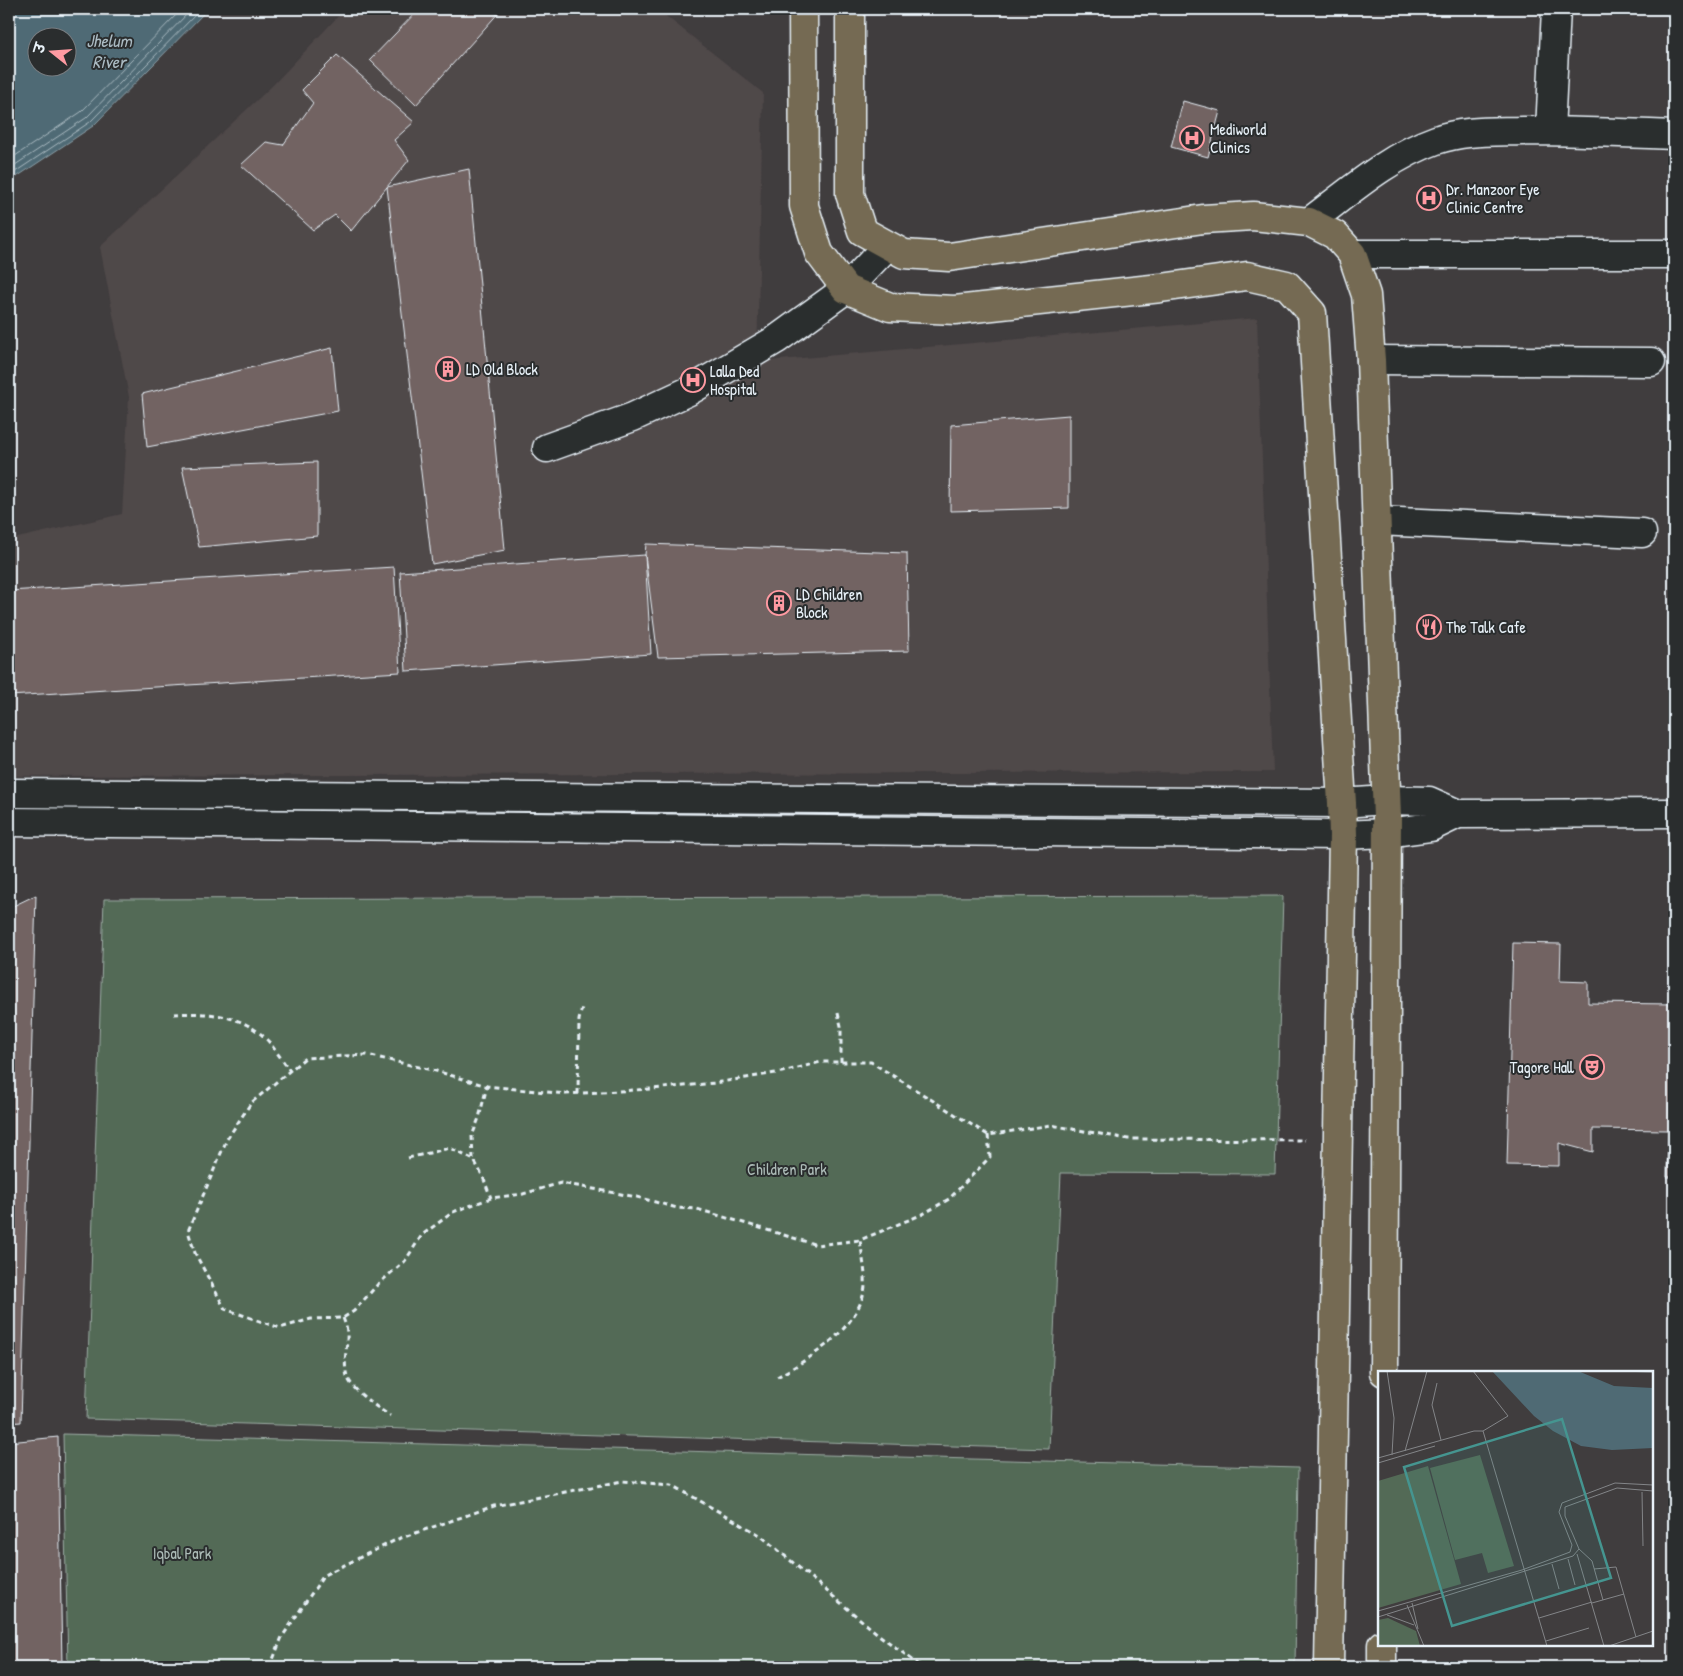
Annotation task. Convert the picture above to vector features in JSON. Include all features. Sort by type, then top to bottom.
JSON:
[{"type":"main road","points":[[803,9],[804,206],[819,253],[846,289],[890,307],[955,310],[1161,288],[1247,276],[1288,285],[1312,312],[1343,835],[1329,1667]]},
{"type":"main road","points":[[850,9],[850,194],[862,231],[887,246],[904,254],[949,257],[1203,219],[1253,216],[1309,222],[1336,235],[1352,254],[1366,295],[1371,360],[1386,800],[1384,1371]]},
{"type":"main road","points":[[1382,1646],[1382,1667]]},
{"type":"street","points":[[1550,131],[1556,9]]},
{"type":"street","points":[[1309,222],[1377,170],[1436,140],[1468,132],[1550,131],[1674,135]]},
{"type":"street","points":[[547,448],[633,417],[689,391],[777,339],[846,289],[887,246]]},
{"type":"street","points":[[1352,254],[1674,254]]},
{"type":"street","points":[[1371,360],[1651,362]]},
{"type":"street","points":[[1377,521],[1642,533]]},
{"type":"street","points":[[9,793],[1342,803],[1386,800],[1429,801],[1458,814],[1674,814]]},
{"type":"street","points":[[9,822],[1343,835],[1386,833],[1431,827],[1458,814]]},
{"type":"path","points":[[578,1094],[582,1007]]},
{"type":"path","points":[[174,1014],[198,1012],[229,1016],[252,1028],[268,1041],[290,1070]]},
{"type":"path","points":[[838,1012],[841,1026],[840,1062]]},
{"type":"path","points":[[988,1135],[990,1157],[949,1199],[923,1214],[860,1240],[818,1245],[697,1208],[677,1208],[637,1197],[561,1183],[523,1194],[491,1198],[453,1212],[422,1235],[405,1261],[378,1284],[354,1310],[343,1318],[311,1319],[280,1328],[225,1309],[195,1253],[188,1231],[227,1139],[251,1103],[305,1058],[367,1055],[436,1071],[487,1086],[566,1094],[715,1084],[782,1072],[821,1062],[872,1062],[988,1135],[1051,1125],[1128,1139],[1338,1140]]},
{"type":"path","points":[[487,1086],[479,1118],[472,1136],[474,1160],[491,1198]]},
{"type":"path","points":[[408,1158],[450,1148],[474,1160]]},
{"type":"path","points":[[777,1377],[799,1365],[831,1342],[860,1307],[865,1285],[860,1240]]},
{"type":"path","points":[[343,1318],[348,1330],[346,1375],[369,1402],[390,1416]]},
{"type":"path","points":[[270,1667],[282,1637],[324,1575],[398,1539],[494,1506],[622,1481],[672,1485],[760,1535],[879,1635],[922,1667]]},
{"type":"shaded area","name":"Lalla Ded Hospital","points":[[345,9],[657,9],[763,93],[757,362],[1257,318],[1273,772],[9,776],[9,540],[122,514],[129,397],[100,247],[273,85]]},
{"type":"green space","name":"Children Park","points":[[1283,896],[1275,1174],[1061,1173],[1049,1449],[86,1419],[104,899]]},
{"type":"green space","name":"Iqbal Park","points":[[63,1434],[1298,1468],[1295,1667],[68,1667]]},
{"type":"water","name":"Jhelum River","points":[[9,9],[208,9],[93,126],[9,182]]},
{"type":"building","points":[[419,9],[502,9],[416,105],[370,60]]},
{"type":"building","points":[[337,55],[414,122],[394,140],[409,160],[351,231],[335,215],[313,230],[241,165],[266,142],[283,145],[313,103],[302,90]]},
{"type":"building","points":[[1183,101],[1220,111],[1208,157],[1171,147]]},
{"type":"building","name":"LD Old Block","points":[[469,169],[505,550],[432,564],[387,187]]},
{"type":"building","points":[[332,348],[338,411],[147,447],[142,394]]},
{"type":"building","points":[[1069,415],[1069,508],[950,511],[951,425]]},
{"type":"building","points":[[317,462],[317,536],[199,547],[182,467]]},
{"type":"building","name":"LD Children Block","points":[[646,544],[907,553],[909,651],[658,657],[645,555]]},
{"type":"building","points":[[645,555],[651,654],[406,671],[400,572]]},
{"type":"building","points":[[394,567],[400,672],[9,696],[9,591]]},
{"type":"building","points":[[36,895],[21,1422],[9,1423],[9,908]]},
{"type":"building","name":"Tagore Hall","points":[[1513,943],[1561,944],[1560,981],[1588,982],[1588,1003],[1674,1004],[1674,1177],[1667,1177],[1668,1130],[1593,1129],[1593,1152],[1559,1143],[1559,1166],[1507,1165]]},
{"type":"building","points":[[58,1437],[62,1667],[9,1667],[9,1442]]},
{"type":"place","name":"Mediworld Clinics","points":[[1192,138]]},
{"type":"place","name":"Dr. Manzoor Eye Clinic Centre","points":[[1429,198]]},
{"type":"place","name":"LD Old Block","points":[[448,369]]},
{"type":"place","name":"Lalla Ded Hospital","points":[[693,380]]},
{"type":"place","name":"LD Children Block","points":[[779,603]]},
{"type":"place","name":"The Talk Cafe","points":[[1429,627]]},
{"type":"place","name":"Tagore Hall","points":[[1592,1067]]}]
